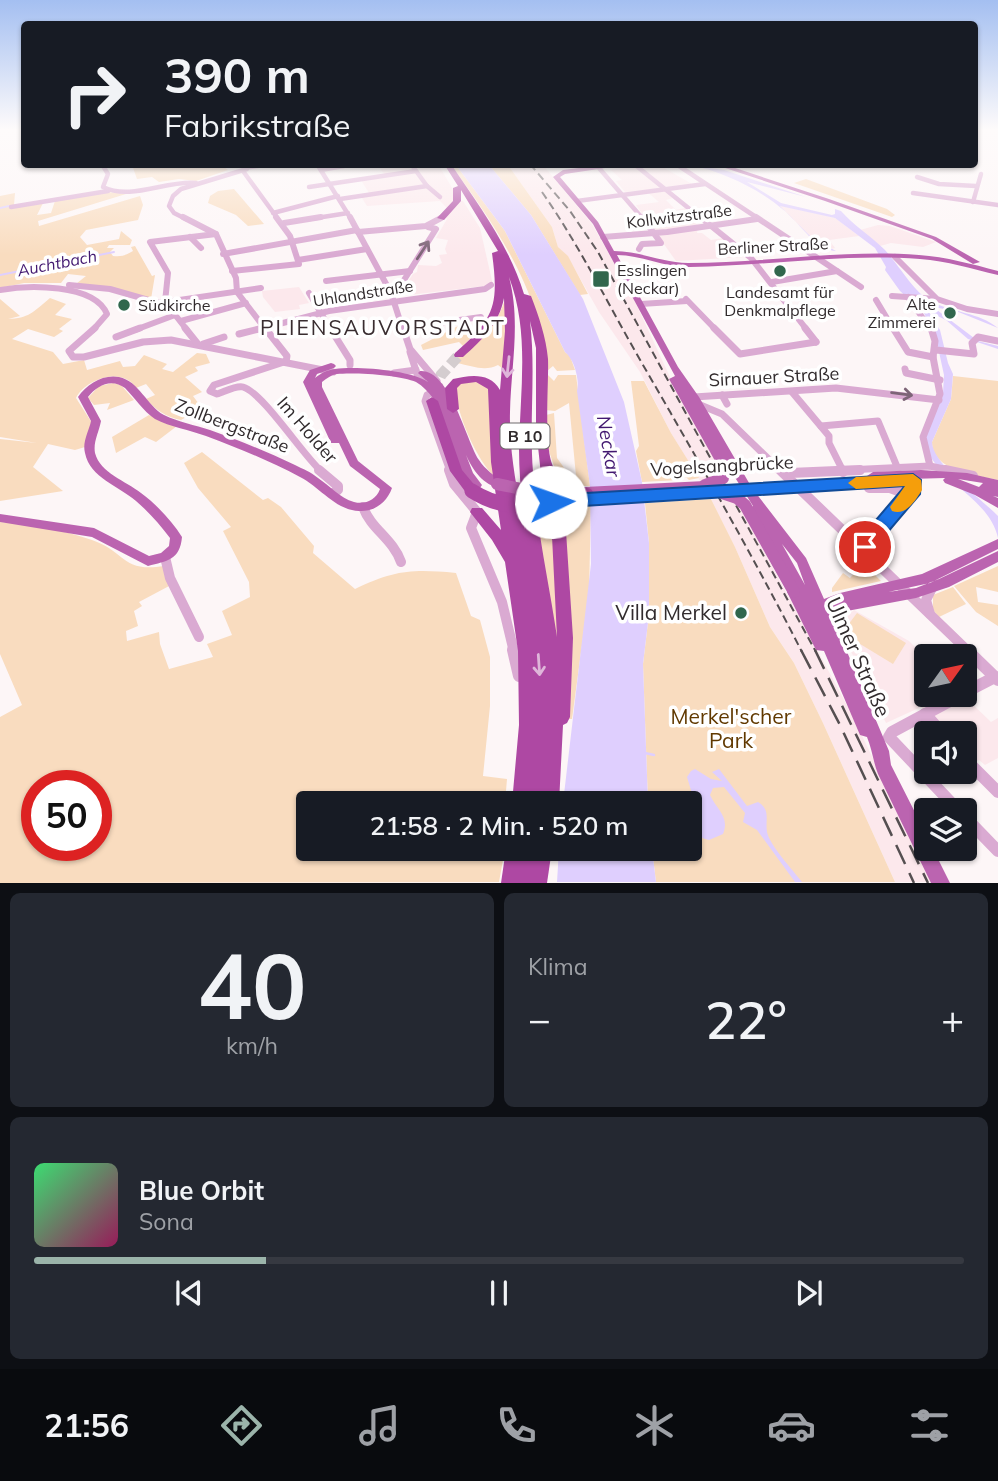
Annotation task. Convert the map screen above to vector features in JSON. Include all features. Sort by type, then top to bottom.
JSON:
[{"type":"highway","name":"B 10","points":[[447,172],[501,256],[512,313],[504,416],[507,462],[532,602],[539,668],[540,736],[535,791]]},
{"type":"highway","name":"B 10","points":[[453,172],[488,222],[522,300],[526,331],[526,471],[552,662],[554,731],[550,791]]},
{"type":"highway","points":[[441,218],[457,201],[457,188]]},
{"type":"highway","points":[[459,355],[486,329],[499,307],[501,256]]},
{"type":"highway","points":[[501,256],[522,287],[541,336],[544,365],[542,434],[548,468],[545,497],[558,528]]},
{"type":"highway","points":[[453,409],[451,388],[460,380],[481,379],[495,390],[497,462],[525,643],[527,702],[523,791]]},
{"type":"highway","points":[[437,392],[456,471],[477,483],[488,500],[503,504],[529,505],[545,497]]},
{"type":"highway","points":[[548,468],[558,483],[573,496],[559,510],[565,656],[558,749],[552,779]]},
{"type":"highway","points":[[477,512],[501,542],[516,575]]},
{"type":"highway","points":[[511,883],[514,861]]},
{"type":"highway","points":[[520,883],[524,861]]},
{"type":"highway","points":[[536,883],[540,861]]},
{"type":"main road","points":[[570,172],[558,174],[556,178],[578,201],[613,253],[667,357],[695,404],[725,470],[721,480],[707,488]]},
{"type":"main road","points":[[741,172],[824,199],[962,259]]},
{"type":"main road","name":"Berliner Straße","points":[[613,253],[630,253],[680,264],[817,258],[946,258],[962,259],[997,273]]},
{"type":"main road","name":"Berliner Straße","points":[[893,257],[962,259]]},
{"type":"main road","points":[[667,357],[671,373],[695,404]]},
{"type":"main road","points":[[381,498],[380,489],[345,460],[308,385],[309,377],[316,370],[329,366],[350,365],[395,370],[423,381],[437,392]]},
{"type":"main road","points":[[363,507],[381,498],[386,491],[385,486],[354,463],[317,387],[318,379],[333,372],[418,367],[453,409],[474,463],[477,483]]},
{"type":"main road","name":"Zollbergstraße","points":[[165,557],[176,547],[175,535],[142,500],[100,469],[91,458],[90,445],[96,421],[82,397],[88,389],[97,384],[114,380],[124,382],[160,417],[204,431],[296,470],[350,506],[363,507]]},
{"type":"main road","name":"Ulmer Straße","points":[[695,404],[748,491],[788,542],[809,575],[848,694],[941,883]]},
{"type":"main road","points":[[944,475],[998,487]]},
{"type":"main road","points":[[944,475],[998,504]]},
{"type":"main road","name":"Vogelsangbrücke","points":[[477,483],[511,499],[944,475]]},
{"type":"main road","name":"Vogelsangbrücke","points":[[875,479],[913,480],[944,475]]},
{"type":"main road","name":"Vogelsangbrücke","points":[[477,483],[545,497]]},
{"type":"main road","points":[[707,488],[733,496],[744,505],[848,694]]},
{"type":"main road","name":"Ulmer Straße","points":[[748,491],[750,499],[819,608],[839,646],[881,751],[884,768]]},
{"type":"main road","points":[[0,518],[94,533],[144,560],[165,557]]},
{"type":"main road","points":[[819,608],[853,605],[903,590],[998,544]]},
{"type":"main road","points":[[819,608],[839,598],[932,588],[998,555]]},
{"type":"main road","points":[[809,575],[822,593],[839,598]]},
{"type":"main road","points":[[839,646],[836,618],[853,605]]},
{"type":"street","points":[[106,172],[108,176],[103,187],[108,191]]},
{"type":"street","points":[[233,172],[196,183],[174,195],[169,207],[176,214],[216,234],[236,278],[237,292],[288,358],[285,362]]},
{"type":"street","points":[[243,172],[273,213],[284,223],[293,240],[298,262]]},
{"type":"street","points":[[323,172],[381,274],[423,381]]},
{"type":"street","points":[[309,187],[406,172]]},
{"type":"street","points":[[416,172],[440,197]]},
{"type":"street","points":[[603,172],[625,195],[661,243],[642,244],[639,250]]},
{"type":"street","points":[[641,304],[686,300],[740,354],[816,342],[755,262],[644,172]]},
{"type":"street","points":[[688,172],[860,287]]},
{"type":"street","points":[[973,202],[981,174]]},
{"type":"street","points":[[917,177],[939,184],[976,186]]},
{"type":"street","points":[[11,207],[108,191],[132,191],[177,180],[196,183]]},
{"type":"street","points":[[578,201],[705,184]]},
{"type":"street","points":[[273,213],[339,197],[427,186]]},
{"type":"street","points":[[914,193],[998,205]]},
{"type":"street","points":[[284,223],[348,213]]},
{"type":"street","points":[[223,254],[293,240],[433,224],[441,218]]},
{"type":"street","name":"Kollwitzstraße","points":[[603,237],[757,219]]},
{"type":"street","points":[[399,288],[436,229],[420,226]]},
{"type":"street","points":[[200,344],[165,302],[168,273],[150,242],[216,234]]},
{"type":"street","points":[[190,237],[201,248]]},
{"type":"street","points":[[232,271],[298,262],[367,248]]},
{"type":"street","points":[[893,257],[936,299]]},
{"type":"street","points":[[326,281],[410,271]]},
{"type":"street","points":[[772,282],[837,271]]},
{"type":"street","points":[[69,285],[110,289],[155,302],[261,288]]},
{"type":"street","name":"Uhlandstraße","points":[[239,334],[320,313],[485,289],[491,285]]},
{"type":"street","points":[[0,290],[22,286],[56,289],[79,294],[103,305],[107,312],[106,318],[69,351],[69,355],[73,357],[84,357],[147,341],[200,344],[333,372]]},
{"type":"street","points":[[309,293],[350,360],[350,365]]},
{"type":"street","points":[[892,296],[936,299],[967,309],[998,314]]},
{"type":"street","points":[[908,297],[930,327],[938,352],[939,400],[921,439],[923,450],[944,475]]},
{"type":"street","points":[[876,300],[908,352],[974,354],[975,340],[998,341]]},
{"type":"street","points":[[116,337],[178,318],[246,303]]},
{"type":"street","points":[[402,328],[481,317]]},
{"type":"street","points":[[200,344],[224,337]]},
{"type":"street","points":[[410,349],[418,367]]},
{"type":"street","points":[[395,370],[412,358]]},
{"type":"street","name":"Im Holder","points":[[285,362],[212,386],[210,390],[214,394],[240,386],[248,390],[268,409],[312,462],[338,486],[338,490],[333,494]]},
{"type":"street","points":[[905,369],[906,373],[940,380]]},
{"type":"street","name":"Sirnauer Straße","points":[[695,404],[722,395],[845,388],[939,400]]},
{"type":"street","points":[[437,392],[427,395],[425,401],[452,479],[459,492],[477,512],[471,528],[502,602],[519,674],[521,709],[517,777]]},
{"type":"street","points":[[792,392],[829,436],[829,443],[843,472]]},
{"type":"street","points":[[722,395],[727,404]]},
{"type":"street","points":[[695,404],[722,414],[996,678],[977,687]]},
{"type":"street","points":[[821,426],[878,421],[898,469]]},
{"type":"street","points":[[790,473],[898,469],[984,483]]},
{"type":"street","points":[[812,472],[825,489],[888,488],[909,495]]},
{"type":"street","points":[[864,552],[870,540],[914,488],[913,480]]},
{"type":"street","points":[[363,507],[366,516],[396,546],[401,562]]},
{"type":"street","points":[[165,557],[170,578],[200,637]]},
{"type":"street","points":[[932,588],[926,600],[933,620]]},
{"type":"street","points":[[938,707],[890,733],[892,741],[947,798]]},
{"type":"street","points":[[925,714],[931,721]]},
{"type":"street","points":[[977,771],[998,792]]},
{"type":"street","points":[[977,830],[998,851]]},
{"type":"shaded area","points":[[383,172],[443,172],[455,193],[453,201],[447,208],[440,201],[367,206],[360,195],[369,193],[361,180],[386,176]]},
{"type":"shaded area","points":[[513,172],[549,172],[592,224],[632,295],[670,377],[849,709],[914,843],[914,861],[923,861],[933,882],[895,882],[823,723],[794,663],[770,627],[711,499],[671,433],[640,372],[599,312],[568,257],[558,247],[552,227]]},
{"type":"shaded area","points":[[613,172],[672,172],[692,184],[664,191],[673,198],[666,200],[676,210],[685,208],[693,214],[687,216],[698,225],[697,233],[702,233],[711,240],[723,238],[745,257],[676,261],[636,205],[659,202],[645,190],[625,192],[616,181],[622,180]]},
{"type":"shaded area","points":[[463,201],[480,228],[493,285],[409,295],[405,286],[417,272],[418,265],[436,266],[442,263],[439,255],[447,254],[445,249],[448,240],[436,238],[447,219],[445,217]]},
{"type":"shaded area","points":[[779,205],[835,218],[859,236],[829,240],[835,248],[831,249],[813,239]]},
{"type":"shaded area","points":[[878,225],[890,226],[936,242],[923,247],[891,243],[880,246],[860,230]]},
{"type":"shaded area","points":[[299,287],[309,303],[299,305],[300,309],[275,312],[263,297],[262,291]]},
{"type":"shaded area","points":[[854,610],[914,646],[914,707],[921,707],[886,723],[842,633],[843,620]]},
{"type":"shaded area","points":[[921,707],[975,707],[991,722],[998,718],[998,758],[985,765],[977,761],[977,721],[934,721]]},
{"type":"green space","points":[[135,172],[222,172],[196,181],[179,179],[159,182],[152,177],[137,179]]},
{"type":"green space","points":[[456,172],[461,172],[505,231],[575,370],[557,371],[553,366],[547,371],[535,312],[528,293],[510,254]]},
{"type":"green space","points":[[495,172],[513,172],[552,227],[558,247],[568,256],[588,294],[580,295],[531,215]]},
{"type":"green space","points":[[806,179],[887,209],[895,215],[892,217],[794,183]]},
{"type":"green space","points":[[234,189],[264,224],[248,226],[236,215],[208,203],[210,196],[218,191]]},
{"type":"green space","points":[[108,192],[126,194],[38,221],[39,226],[140,196],[143,205],[138,220],[86,230],[80,237],[87,245],[119,239],[121,231],[132,240],[130,245],[109,245],[107,248],[114,248],[110,252],[113,256],[119,256],[133,251],[131,247],[135,246],[152,276],[155,275],[151,299],[76,284],[86,276],[68,274],[61,283],[24,283],[0,288],[0,196],[15,193],[14,205],[9,208],[43,203],[37,215],[51,213],[55,201]]},
{"type":"green space","points":[[50,298],[66,304],[55,315],[72,319],[59,329],[63,331],[54,337],[28,329],[12,339],[53,352],[63,364],[84,360],[87,370],[120,361],[123,367],[135,366],[144,355],[167,364],[162,369],[173,372],[197,353],[206,354],[210,363],[195,367],[198,371],[185,377],[202,392],[193,396],[202,408],[181,420],[176,419],[146,399],[155,395],[146,384],[136,388],[130,381],[114,376],[87,385],[76,398],[92,423],[85,447],[75,450],[48,444],[33,467],[63,491],[0,501],[0,439],[37,443],[0,437],[0,299],[20,316],[8,319],[30,314]]},
{"type":"green space","points":[[505,299],[508,306],[503,369],[498,365],[483,368],[457,363],[456,354],[487,332],[502,309]]},
{"type":"green space","points":[[460,325],[477,332],[463,346],[459,342],[423,350],[421,345]]},
{"type":"green space","points":[[547,374],[554,381],[558,375],[576,375],[590,486],[577,486],[569,403],[555,411],[545,410]]},
{"type":"green space","points":[[953,376],[998,381],[998,480],[957,470],[939,459],[934,452],[932,442],[951,399]]},
{"type":"green space","points":[[468,379],[489,385],[496,478],[475,448],[459,408],[455,385]]},
{"type":"green space","points":[[631,381],[644,381],[671,433],[699,478],[642,482],[636,451],[639,446]]},
{"type":"green space","points":[[113,383],[121,385],[134,400],[107,410],[110,403],[94,405],[88,398],[99,386]]},
{"type":"green space","points":[[554,413],[557,458],[575,483],[558,478],[547,445],[546,415]]},
{"type":"green space","points":[[149,415],[177,426],[156,442],[145,437],[116,453],[112,437]]},
{"type":"green space","points":[[202,452],[263,500],[268,498],[281,507],[314,546],[313,553],[355,589],[404,572],[456,573],[471,616],[480,620],[490,657],[490,706],[483,776],[507,779],[506,791],[296,791],[296,861],[503,861],[499,882],[0,883],[0,717],[22,705],[0,654],[0,522],[70,533],[103,545],[131,564],[164,566],[171,585],[139,602],[142,606],[134,611],[138,626],[126,631],[127,641],[159,632],[160,644],[169,669],[213,657],[207,644],[232,635],[222,611],[250,597],[249,582],[223,531],[231,527],[198,488],[184,463]]},
{"type":"green space","name":"Merkel'scher Park","points":[[711,499],[770,627],[794,663],[823,723],[895,882],[656,882],[653,861],[702,861],[702,791],[648,791],[643,664],[649,614],[649,543],[645,503]]},
{"type":"green space","points":[[591,504],[589,593],[572,719],[569,719],[564,514],[574,506]]},
{"type":"green space","points":[[533,507],[549,509],[552,524],[559,597],[556,647]]},
{"type":"green space","points":[[859,559],[881,581],[832,592],[843,573],[850,578],[861,566],[857,562]]},
{"type":"green space","points":[[998,566],[998,592],[976,587],[978,602],[998,605],[998,626],[976,612],[954,586]]},
{"type":"green space","points":[[953,587],[966,604],[939,617],[933,610],[933,595]]},
{"type":"green space","points":[[857,613],[906,643],[893,664],[842,633]]},
{"type":"water","name":"Neckar","points":[[461,172],[495,172],[531,215],[583,299],[624,402],[642,482],[649,543],[649,614],[643,664],[648,791],[564,791],[591,564],[590,486],[577,376],[574,365],[505,231]]},
{"type":"water","points":[[715,172],[731,172],[806,197],[747,182],[781,203],[832,215],[835,214],[835,209],[841,211],[885,250],[925,298],[940,306],[982,319],[998,328],[956,311],[933,307],[978,341],[998,346],[998,349],[968,339],[946,320],[929,312],[940,330],[953,374],[951,399],[932,442],[934,451],[949,471],[998,516],[998,538],[985,512],[940,469],[923,443],[943,393],[944,375],[936,338],[924,313],[900,291],[885,270],[886,267],[875,248],[835,218],[780,206],[786,212],[742,183]]},
{"type":"water","points":[[813,239],[836,251],[821,246]]},
{"type":"water","points":[[695,769],[711,779],[722,781],[712,772],[719,769],[747,806],[758,802],[765,808],[769,838],[802,882],[795,882],[757,830],[743,822],[745,813],[724,787],[713,788],[710,795],[724,818],[723,834],[709,840],[702,837],[702,791],[691,791],[687,777]]},
{"type":"water","points":[[558,861],[653,861],[656,882],[557,882]]},
{"type":"waterway","points":[[0,208],[9,206]]},
{"type":"waterway","name":"Auchtbach","points":[[0,275],[114,252]]},
{"type":"waterway","points":[[645,753],[654,755]]},
{"type":"tunnel","points":[[434,392],[441,375],[459,355]]},
{"type":"railway","points":[[537,172],[570,211],[598,252],[816,651]]},
{"type":"railway","points":[[542,192],[581,253],[702,467],[802,652]]},
{"type":"railway","points":[[801,650],[840,725],[914,883]]},
{"type":"railway","points":[[816,651],[928,883]]},
{"type":"slow traffic","points":[[856,483],[913,480],[914,490],[899,507]]},
{"type":"place","name":"Landesamt für Denkmalpflege","points":[[780,271]]},
{"type":"place","name":"Esslingen (Neckar)","points":[[601,279]]},
{"type":"place","name":"Südkirche","points":[[124,305]]},
{"type":"place","name":"Alte Zimmerei","points":[[950,313]]},
{"type":"place","name":"Villa Merkel","points":[[741,613]]},
{"type":"district","name":"PLIENSAUVORSTADT","points":[[383,328]]},
{"type":"route","points":[[551,502],[913,480],[914,490],[865,547]]}]
